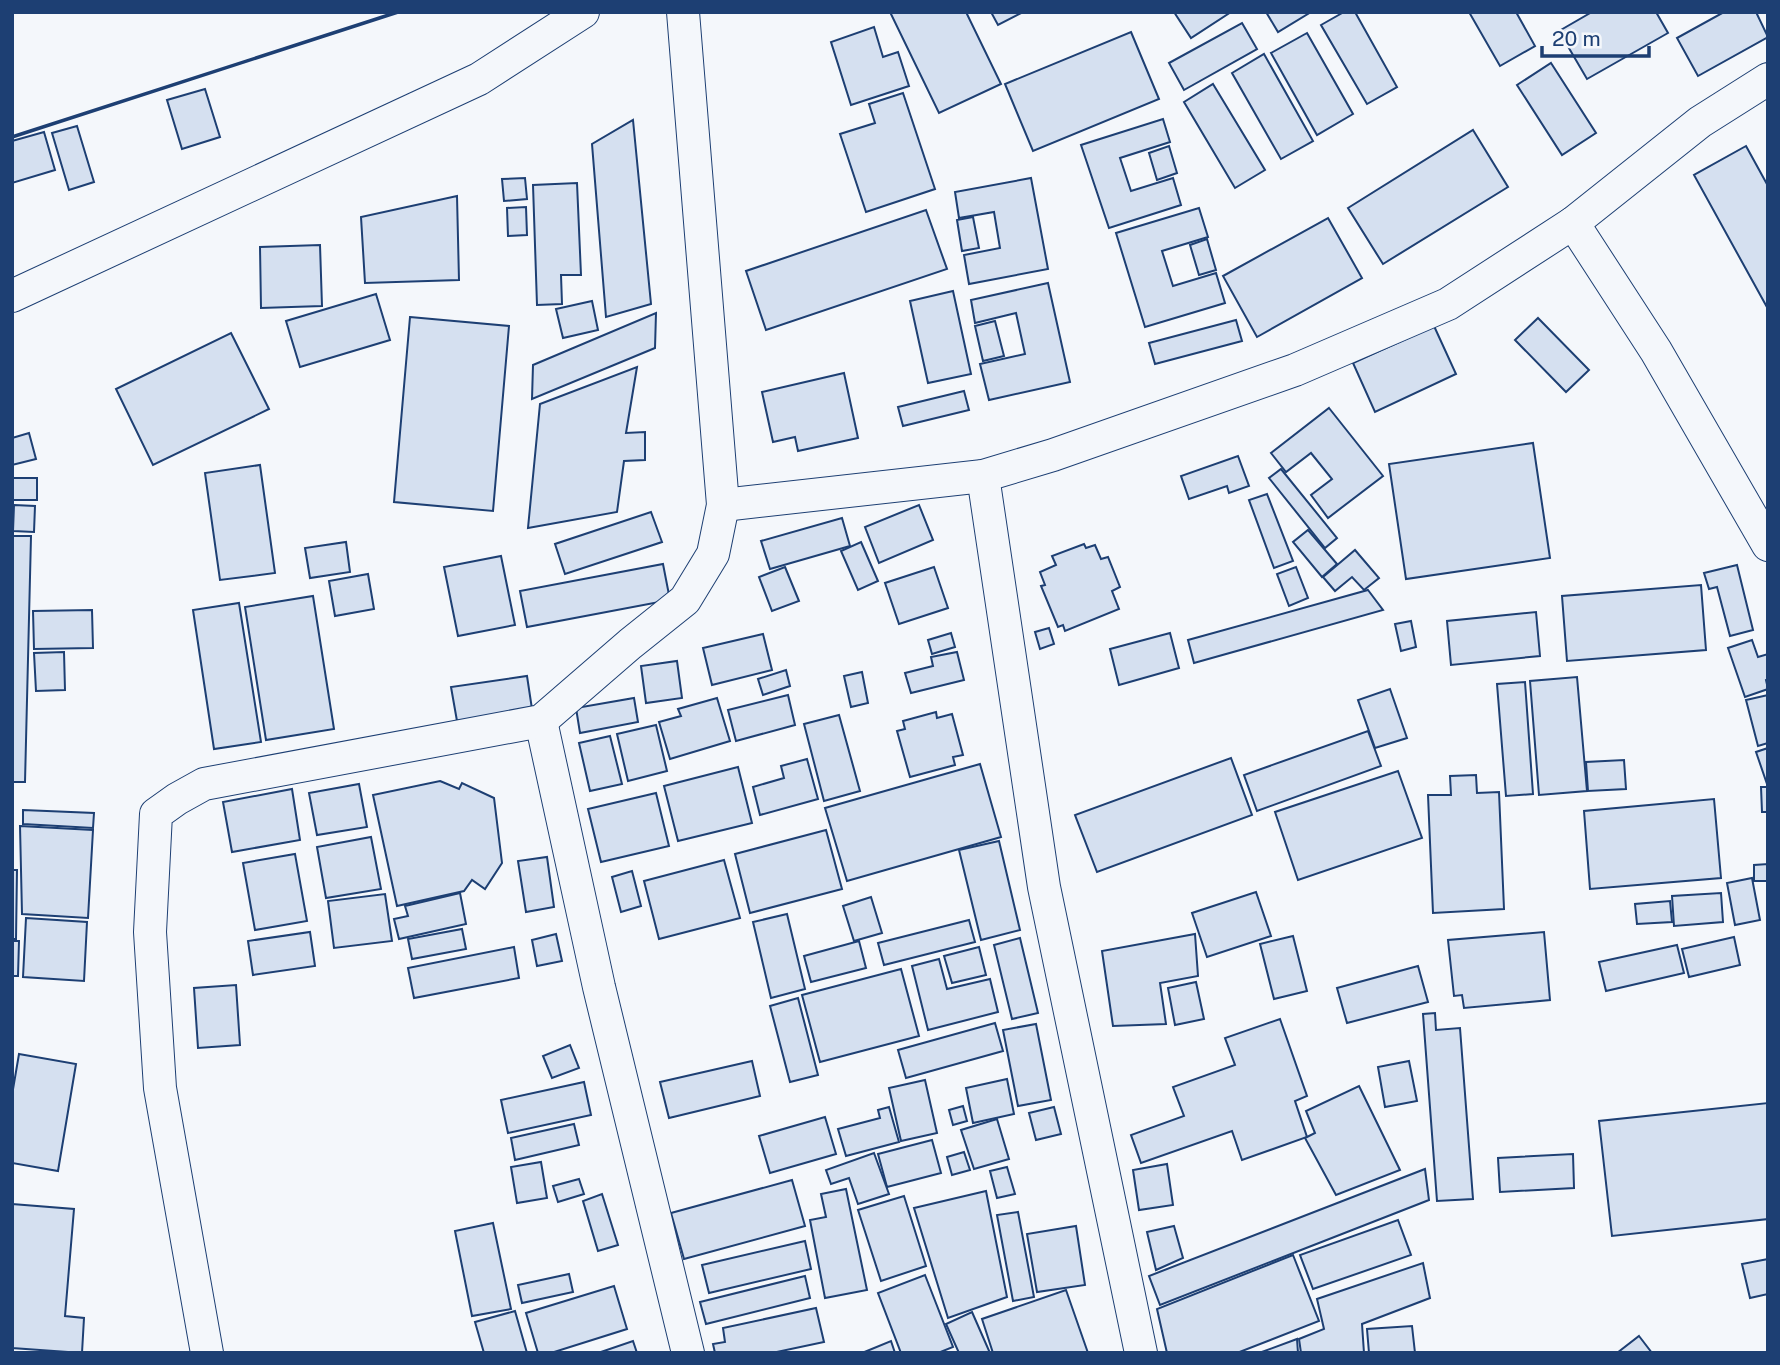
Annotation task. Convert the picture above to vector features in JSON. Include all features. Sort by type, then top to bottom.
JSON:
[{"type":"street","points":[[12,296],[479,79],[583,12]]},
{"type":"street","points":[[207,1353],[160,1088],[150,932],[156,814],[204,784],[541,721],[685,600],[713,554],[723,505],[683,12]]},
{"type":"street","points":[[723,505],[983,476],[1066,451],[1295,370],[1448,304],[1573,223],[1700,122],[1768,79]]},
{"type":"street","points":[[1573,223],[1656,351],[1768,545]]},
{"type":"street","points":[[983,476],[1044,887],[1141,1353]]},
{"type":"street","points":[[541,721],[599,987],[688,1353]]},
{"type":"building","points":[[890,12],[966,12],[1001,84],[939,113]]},
{"type":"building","points":[[991,12],[1023,12],[998,25]]},
{"type":"building","points":[[1174,12],[1231,12],[1191,38]]},
{"type":"building","points":[[1266,12],[1311,12],[1278,32]]},
{"type":"building","points":[[1344,12],[1355,12],[1397,87],[1367,104],[1321,25]]},
{"type":"building","points":[[1469,12],[1516,12],[1535,46],[1500,66]]},
{"type":"building","points":[[1592,12],[1656,12],[1668,33],[1587,79],[1559,31]]},
{"type":"building","points":[[1724,12],[1756,12],[1768,37],[1698,76],[1677,38]]},
{"type":"building","points":[[1242,23],[1257,49],[1184,90],[1169,63]]},
{"type":"building","points":[[874,27],[883,57],[898,52],[909,86],[851,105],[831,42]]},
{"type":"building","points":[[1131,32],[1159,99],[1033,151],[1005,84]]},
{"type":"building","points":[[1307,33],[1353,114],[1317,135],[1271,53]]},
{"type":"building","points":[[1264,54],[1313,141],[1281,159],[1232,73]]},
{"type":"building","points":[[1551,63],[1596,133],[1562,155],[1517,85]]},
{"type":"building","points":[[1213,84],[1265,170],[1235,188],[1184,102]]},
{"type":"building","points":[[205,89],[220,137],[182,149],[167,100]]},
{"type":"building","points":[[903,93],[935,189],[866,212],[840,134],[875,123],[869,104]]},
{"type":"building","points":[[1163,119],[1170,142],[1120,158],[1131,191],[1173,178],[1181,205],[1109,228],[1081,145]]},
{"type":"building","points":[[633,120],[651,304],[606,317],[592,144]]},
{"type":"building","points":[[77,126],[94,182],[69,190],[52,133]]},
{"type":"building","points":[[1473,130],[1508,187],[1383,264],[1348,208]]},
{"type":"building","points":[[44,132],[55,170],[12,183],[12,141]]},
{"type":"building","points":[[1169,146],[1177,173],[1157,180],[1149,153]]},
{"type":"building","points":[[1746,146],[1768,186],[1768,309],[1694,175]]},
{"type":"building","points":[[525,178],[527,199],[504,201],[502,179]]},
{"type":"building","points":[[1031,178],[1048,269],[969,284],[964,255],[1000,248],[994,212],[959,218],[955,192]]},
{"type":"building","points":[[577,183],[581,275],[561,275],[562,304],[537,305],[533,185]]},
{"type":"building","points":[[457,196],[459,280],[365,283],[361,217]]},
{"type":"building","points":[[526,207],[527,235],[508,236],[507,208]]},
{"type":"building","points":[[1199,208],[1208,237],[1162,251],[1173,286],[1216,273],[1225,303],[1145,327],[1116,233]]},
{"type":"building","points":[[926,210],[947,269],[766,330],[746,271]]},
{"type":"building","points":[[973,217],[979,248],[962,251],[957,220]]},
{"type":"building","points":[[1328,218],[1362,278],[1257,337],[1223,276]]},
{"type":"building","points":[[1207,239],[1216,270],[1199,275],[1190,245]]},
{"type":"building","points":[[320,245],[322,306],[261,308],[260,247]]},
{"type":"building","points":[[1048,283],[1070,382],[989,400],[980,364],[1025,354],[1016,313],[975,323],[971,300]]},
{"type":"building","points":[[953,291],[971,374],[928,383],[910,301]]},
{"type":"building","points":[[376,294],[390,340],[300,367],[286,321]]},
{"type":"building","points":[[592,301],[598,330],[563,338],[556,309]]},
{"type":"building","points":[[656,313],[655,348],[532,399],[533,365]]},
{"type":"building","points":[[410,317],[509,326],[493,511],[394,502]]},
{"type":"building","points":[[1538,318],[1589,370],[1566,392],[1515,340]]},
{"type":"building","points":[[1236,320],[1242,341],[1155,364],[1149,343]]},
{"type":"building","points":[[995,321],[1004,356],[983,361],[975,326]]},
{"type":"building","points":[[1434,326],[1456,374],[1375,412],[1353,363]]},
{"type":"building","points":[[231,333],[269,409],[153,465],[116,389]]},
{"type":"building","points":[[637,367],[626,433],[645,432],[645,460],[624,461],[617,512],[528,528],[540,404]]},
{"type":"building","points":[[844,373],[858,438],[798,451],[795,437],[773,442],[762,392]]},
{"type":"building","points":[[964,391],[969,410],[903,426],[898,407]]},
{"type":"building","points":[[1329,408],[1383,476],[1328,518],[1311,495],[1332,479],[1311,453],[1286,472],[1271,453]]},
{"type":"building","points":[[29,433],[36,459],[12,465],[12,438]]},
{"type":"building","points":[[1533,443],[1550,558],[1406,579],[1389,464]]},
{"type":"building","points":[[1238,456],[1249,486],[1229,493],[1227,486],[1189,499],[1181,476]]},
{"type":"building","points":[[260,465],[275,573],[220,580],[205,473]]},
{"type":"building","points":[[1281,469],[1337,538],[1325,548],[1269,478]]},
{"type":"building","points":[[12,478],[37,478],[37,500],[12,500]]},
{"type":"building","points":[[1267,494],[1293,561],[1274,568],[1249,500]]},
{"type":"building","points":[[14,505],[35,506],[34,532],[13,531]]},
{"type":"building","points":[[919,505],[933,540],[879,563],[865,527]]},
{"type":"building","points":[[651,512],[662,542],[565,574],[555,544]]},
{"type":"building","points":[[842,518],[850,546],[770,569],[761,541]]},
{"type":"building","points":[[1308,530],[1337,564],[1322,577],[1293,542]]},
{"type":"building","points":[[12,536],[31,536],[25,782],[12,782]]},
{"type":"building","points":[[346,542],[350,572],[310,578],[305,548]]},
{"type":"building","points":[[861,542],[878,581],[858,590],[841,551]]},
{"type":"building","points":[[1084,544],[1086,548],[1095,545],[1101,559],[1108,557],[1120,587],[1112,591],[1119,609],[1065,631],[1063,625],[1058,627],[1041,586],[1045,585],[1040,572],[1056,565],[1052,556]]},
{"type":"building","points":[[1355,550],[1379,578],[1364,590],[1352,577],[1335,591],[1323,577]]},
{"type":"building","points":[[501,556],[515,625],[458,636],[444,567]]},
{"type":"building","points":[[663,564],[670,600],[527,627],[520,591]]},
{"type":"building","points":[[1737,565],[1753,630],[1730,636],[1717,587],[1709,589],[1704,573]]},
{"type":"building","points":[[785,567],[799,601],[772,611],[759,577]]},
{"type":"building","points":[[934,567],[948,608],[899,624],[885,583]]},
{"type":"building","points":[[1296,567],[1308,598],[1289,606],[1277,574]]},
{"type":"building","points":[[368,574],[374,609],[335,616],[329,581]]},
{"type":"building","points":[[1701,585],[1706,650],[1567,661],[1562,596]]},
{"type":"building","points":[[1368,590],[1383,610],[1194,663],[1188,640]]},
{"type":"building","points":[[313,596],[334,729],[266,740],[245,607]]},
{"type":"building","points":[[239,603],[261,742],[214,749],[193,610]]},
{"type":"building","points":[[92,610],[93,648],[34,649],[33,611]]},
{"type":"building","points":[[1536,612],[1540,656],[1451,665],[1447,621]]},
{"type":"building","points":[[1411,621],[1416,647],[1401,651],[1395,624]]},
{"type":"building","points":[[1049,628],[1054,644],[1040,649],[1035,632]]},
{"type":"building","points":[[951,633],[955,647],[932,654],[928,640]]},
{"type":"building","points":[[1170,633],[1179,668],[1119,685],[1110,649]]},
{"type":"building","points":[[763,634],[772,670],[712,685],[703,648]]},
{"type":"building","points":[[1752,640],[1758,657],[1768,654],[1768,689],[1745,697],[1728,648]]},
{"type":"building","points":[[64,652],[65,690],[36,691],[34,653]]},
{"type":"building","points":[[957,652],[964,680],[911,693],[905,673],[933,666],[931,657]]},
{"type":"building","points":[[677,661],[682,698],[646,703],[641,666]]},
{"type":"building","points":[[786,670],[790,686],[763,695],[758,679]]},
{"type":"building","points":[[862,672],[868,703],[851,707],[844,676]]},
{"type":"building","points":[[527,676],[532,709],[457,721],[451,687]]},
{"type":"building","points":[[1577,677],[1587,791],[1539,795],[1530,681]]},
{"type":"building","points":[[1525,682],[1533,794],[1506,796],[1497,684]]},
{"type":"building","points":[[1390,689],[1407,738],[1375,748],[1358,700]]},
{"type":"building","points":[[788,695],[795,725],[736,741],[728,710]]},
{"type":"building","points":[[1768,695],[1768,743],[1758,746],[1746,700]]},
{"type":"building","points":[[634,698],[638,722],[580,733],[576,708]]},
{"type":"building","points":[[717,698],[730,741],[670,759],[659,722],[681,716],[678,709]]},
{"type":"building","points":[[936,712],[937,718],[952,714],[963,755],[953,757],[955,765],[910,777],[897,731],[905,729],[903,721]]},
{"type":"building","points":[[839,715],[860,791],[824,801],[804,724]]},
{"type":"building","points":[[656,725],[667,771],[628,781],[617,734]]},
{"type":"building","points":[[1368,731],[1381,766],[1257,811],[1244,775]]},
{"type":"building","points":[[610,736],[622,784],[590,791],[579,743]]},
{"type":"building","points":[[1768,748],[1768,784],[1767,784],[1756,752]]},
{"type":"building","points":[[1231,758],[1252,815],[1097,872],[1075,815]]},
{"type":"building","points":[[807,759],[818,799],[760,815],[753,787],[784,778],[781,766]]},
{"type":"building","points":[[1624,760],[1626,789],[1588,791],[1586,762]]},
{"type":"building","points":[[980,764],[1001,837],[847,881],[825,808]]},
{"type":"building","points":[[738,767],[752,823],[678,841],[664,786]]},
{"type":"building","points":[[1398,771],[1422,838],[1298,880],[1275,812]]},
{"type":"building","points":[[1476,775],[1477,793],[1499,792],[1504,909],[1433,913],[1428,795],[1451,795],[1450,776]]},
{"type":"building","points":[[440,781],[459,789],[462,783],[494,798],[502,863],[485,889],[472,880],[464,891],[397,906],[373,795]]},
{"type":"building","points":[[359,784],[367,827],[317,835],[309,793]]},
{"type":"building","points":[[1761,787],[1768,787],[1768,812],[1762,812]]},
{"type":"building","points":[[292,789],[300,840],[232,852],[223,802]]},
{"type":"building","points":[[656,793],[669,846],[601,862],[588,809]]},
{"type":"building","points":[[1714,799],[1721,878],[1590,889],[1584,811]]},
{"type":"building","points":[[23,810],[94,813],[93,828],[23,824]]},
{"type":"building","points":[[20,826],[93,830],[88,918],[22,914]]},
{"type":"building","points":[[826,830],[842,889],[750,913],[735,854]]},
{"type":"building","points":[[371,837],[381,889],[326,898],[317,847]]},
{"type":"building","points":[[999,841],[1020,930],[981,940],[959,850]]},
{"type":"building","points":[[295,854],[307,921],[255,930],[243,863]]},
{"type":"building","points":[[547,857],[554,907],[526,912],[518,861]]},
{"type":"building","points":[[724,860],[740,918],[659,939],[644,881]]},
{"type":"building","points":[[1768,864],[1768,881],[1754,881],[1754,865]]},
{"type":"building","points":[[12,870],[17,870],[16,939],[12,939]]},
{"type":"building","points":[[632,871],[641,906],[621,912],[612,877]]},
{"type":"building","points":[[1752,878],[1760,920],[1735,925],[1727,883]]},
{"type":"building","points":[[1256,892],[1271,936],[1207,957],[1192,913]]},
{"type":"building","points":[[460,893],[466,924],[399,939],[394,919],[408,916],[405,906]]},
{"type":"building","points":[[1721,893],[1723,922],[1674,926],[1672,896]]},
{"type":"building","points":[[385,894],[392,941],[334,948],[328,901]]},
{"type":"building","points":[[871,897],[882,933],[854,941],[843,906]]},
{"type":"building","points":[[1670,901],[1672,922],[1637,924],[1635,904]]},
{"type":"building","points":[[787,914],[805,989],[771,998],[753,922]]},
{"type":"building","points":[[26,918],[87,922],[84,981],[23,977]]},
{"type":"building","points":[[969,920],[975,942],[884,965],[878,943]]},
{"type":"building","points":[[462,929],[466,949],[412,959],[408,939]]},
{"type":"building","points":[[310,932],[315,966],[253,975],[248,941]]},
{"type":"building","points":[[1544,932],[1550,1000],[1464,1008],[1462,995],[1454,996],[1448,940]]},
{"type":"building","points":[[556,934],[562,961],[537,966],[532,940]]},
{"type":"building","points":[[1195,934],[1198,976],[1160,983],[1166,1024],[1113,1026],[1102,951]]},
{"type":"building","points":[[1293,936],[1307,991],[1274,999],[1260,944]]},
{"type":"building","points":[[1734,937],[1740,965],[1689,977],[1682,949]]},
{"type":"building","points":[[1020,938],[1038,1013],[1012,1019],[994,945]]},
{"type":"building","points":[[12,941],[19,941],[18,976],[12,976]]},
{"type":"building","points":[[859,941],[866,968],[811,982],[804,956]]},
{"type":"building","points":[[1677,945],[1684,973],[1606,991],[1599,962]]},
{"type":"building","points":[[514,947],[519,978],[414,998],[408,968]]},
{"type":"building","points":[[979,947],[986,975],[952,983],[944,956]]},
{"type":"building","points":[[939,959],[947,989],[990,979],[998,1012],[928,1030],[912,966]]},
{"type":"building","points":[[1418,966],[1428,1002],[1347,1023],[1337,988]]},
{"type":"building","points":[[901,969],[919,1036],[820,1062],[802,995]]},
{"type":"building","points":[[1196,982],[1204,1019],[1175,1025],[1168,988]]},
{"type":"building","points":[[236,985],[240,1045],[198,1048],[194,988]]},
{"type":"building","points":[[798,998],[818,1075],[790,1082],[770,1006]]},
{"type":"building","points":[[1435,1013],[1436,1030],[1460,1028],[1473,1199],[1437,1201],[1423,1014]]},
{"type":"building","points":[[1280,1019],[1307,1096],[1295,1101],[1307,1137],[1242,1160],[1232,1131],[1141,1163],[1131,1135],[1184,1116],[1173,1087],[1235,1065],[1225,1038]]},
{"type":"building","points":[[995,1023],[1003,1051],[906,1078],[898,1050]]},
{"type":"building","points":[[1036,1024],[1051,1100],[1018,1106],[1003,1030]]},
{"type":"building","points":[[570,1045],[579,1068],[552,1078],[543,1056]]},
{"type":"building","points":[[19,1054],[76,1064],[58,1171],[12,1163],[12,1095]]},
{"type":"building","points":[[752,1061],[760,1096],[669,1118],[660,1082]]},
{"type":"building","points":[[1409,1061],[1417,1101],[1385,1107],[1378,1067]]},
{"type":"building","points":[[1007,1079],[1014,1114],[973,1123],[966,1088]]},
{"type":"building","points":[[925,1080],[937,1133],[901,1141],[889,1088]]},
{"type":"building","points":[[584,1082],[591,1115],[508,1133],[501,1100]]},
{"type":"building","points":[[1359,1086],[1400,1170],[1336,1195],[1305,1138],[1315,1133],[1306,1111]]},
{"type":"building","points":[[1768,1103],[1768,1219],[1612,1236],[1599,1121]]},
{"type":"building","points":[[963,1106],[967,1121],[953,1125],[949,1110]]},
{"type":"building","points":[[889,1107],[899,1142],[846,1156],[838,1129],[880,1118],[878,1110]]},
{"type":"building","points":[[1054,1107],[1061,1134],[1036,1140],[1029,1113]]},
{"type":"building","points":[[825,1117],[836,1154],[770,1173],[759,1136]]},
{"type":"building","points":[[997,1119],[1009,1159],[974,1169],[961,1130]]},
{"type":"building","points":[[574,1124],[579,1145],[515,1160],[511,1138]]},
{"type":"building","points":[[932,1140],[941,1173],[887,1187],[878,1154]]},
{"type":"building","points":[[964,1152],[970,1170],[952,1175],[947,1157]]},
{"type":"building","points":[[874,1153],[889,1194],[858,1204],[849,1178],[831,1184],[826,1170]]},
{"type":"building","points":[[1573,1154],[1574,1188],[1500,1192],[1498,1158]]},
{"type":"building","points":[[541,1162],[547,1198],[517,1203],[511,1167]]},
{"type":"building","points":[[1167,1164],[1173,1205],[1139,1210],[1133,1170]]},
{"type":"building","points":[[1007,1167],[1015,1194],[997,1198],[990,1171]]},
{"type":"building","points":[[1425,1169],[1429,1200],[1160,1305],[1149,1276]]},
{"type":"building","points":[[579,1179],[584,1194],[558,1202],[553,1186]]},
{"type":"building","points":[[792,1180],[805,1226],[684,1259],[671,1213]]},
{"type":"building","points":[[846,1189],[867,1290],[825,1298],[810,1220],[826,1217],[821,1194]]},
{"type":"building","points":[[986,1191],[1007,1297],[948,1318],[914,1208]]},
{"type":"building","points":[[602,1194],[618,1245],[598,1251],[583,1201]]},
{"type":"building","points":[[904,1196],[926,1266],[881,1281],[858,1210]]},
{"type":"building","points":[[12,1204],[74,1209],[65,1316],[84,1318],[82,1353],[12,1348]]},
{"type":"building","points":[[1018,1212],[1034,1297],[1013,1301],[997,1215]]},
{"type":"building","points":[[1398,1220],[1411,1255],[1313,1289],[1300,1255]]},
{"type":"building","points":[[493,1223],[511,1309],[472,1316],[455,1231]]},
{"type":"building","points":[[1076,1226],[1085,1285],[1037,1292],[1027,1234]]},
{"type":"building","points":[[1174,1226],[1183,1258],[1156,1270],[1147,1232]]},
{"type":"building","points":[[805,1241],[811,1269],[709,1293],[702,1265]]},
{"type":"building","points":[[1293,1255],[1319,1321],[1237,1353],[1167,1353],[1157,1309]]},
{"type":"building","points":[[1768,1259],[1768,1294],[1750,1298],[1742,1264]]},
{"type":"building","points":[[1423,1263],[1430,1298],[1362,1324],[1364,1353],[1301,1353],[1299,1339],[1324,1329],[1317,1299]]},
{"type":"building","points":[[569,1274],[573,1292],[522,1303],[518,1285]]},
{"type":"building","points":[[925,1275],[953,1347],[938,1353],[901,1353],[878,1293]]},
{"type":"building","points":[[805,1276],[810,1298],[706,1324],[700,1302]]},
{"type":"building","points":[[614,1286],[627,1329],[551,1353],[538,1353],[526,1313]]},
{"type":"building","points":[[1066,1290],[1088,1353],[993,1353],[982,1319]]},
{"type":"building","points":[[816,1308],[824,1342],[772,1353],[715,1353],[713,1344],[725,1342],[723,1328]]},
{"type":"building","points":[[515,1311],[527,1353],[484,1353],[475,1322]]},
{"type":"building","points":[[972,1312],[990,1353],[959,1353],[946,1324]]},
{"type":"building","points":[[1412,1326],[1415,1353],[1369,1353],[1367,1329]]},
{"type":"building","points":[[1639,1336],[1652,1353],[1617,1353]]},
{"type":"building","points":[[1297,1339],[1298,1353],[1259,1353]]},
{"type":"building","points":[[633,1341],[637,1353],[598,1353]]},
{"type":"building","points":[[891,1341],[895,1353],[862,1353]]},
{"type":"wall","points":[[12,137],[398,12]]}]
